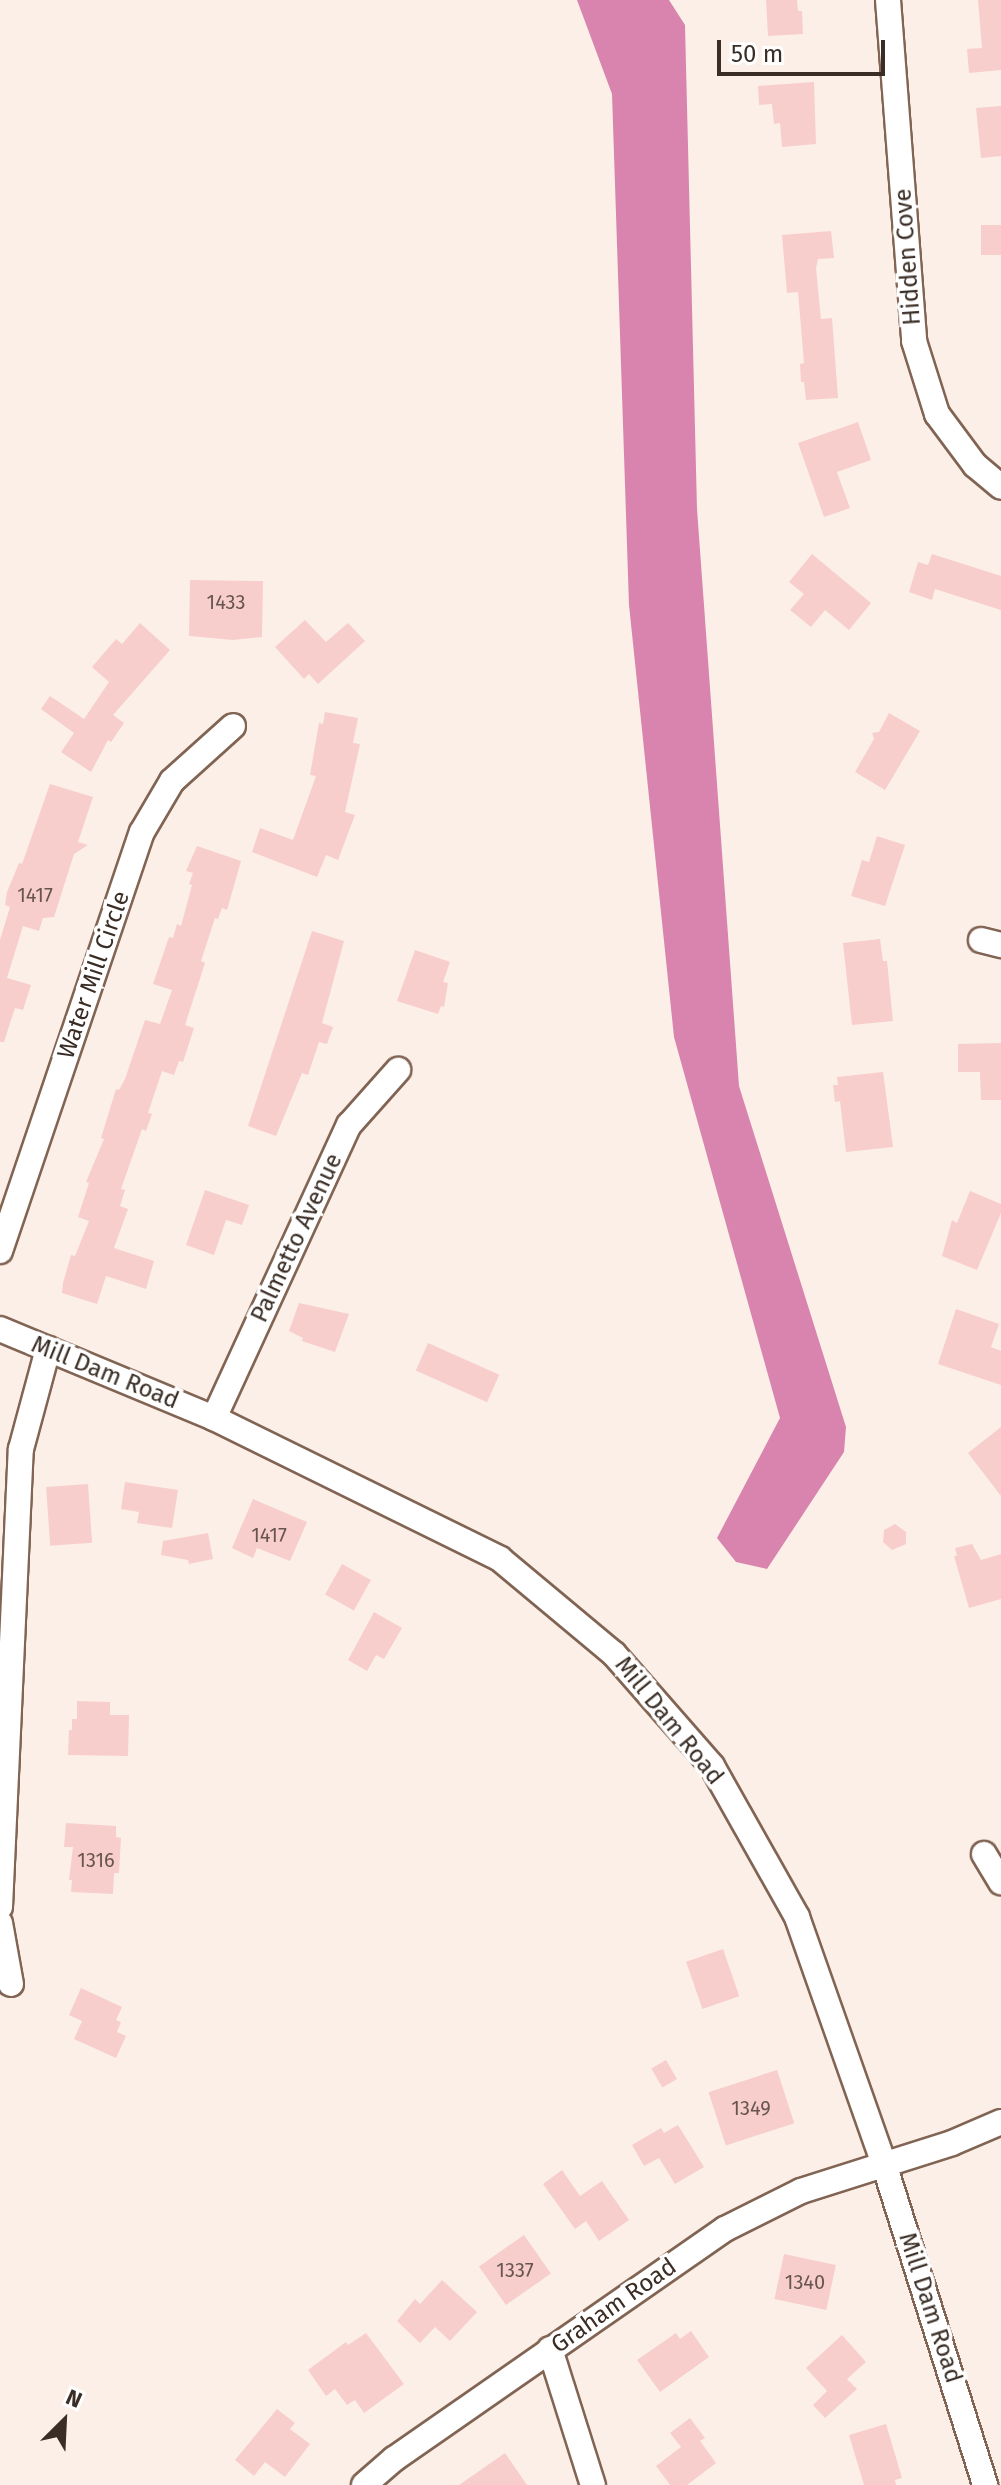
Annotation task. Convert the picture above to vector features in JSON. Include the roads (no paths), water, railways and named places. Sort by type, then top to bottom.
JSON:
[{"type":"street","name":"Hidden Cove","points":[[888,0],[914,341],[937,414],[975,465],[1001,487]]},
{"type":"street","name":"Water Mill Circle","points":[[0,1251],[142,832],[172,781],[233,726]]},
{"type":"street","name":"Palmetto Avenue","points":[[214,1418],[349,1125],[398,1070]]},
{"type":"street","name":"Mill Dam Road","points":[[0,1329],[214,1418],[500,1559],[614,1654],[712,1766],[797,1917],[884,2164],[985,2485]]},
{"type":"street","points":[[0,1907],[21,1449],[48,1349]]},
{"type":"street","points":[[984,1854],[1001,1882]]},
{"type":"street","points":[[0,1923],[11,1984]]},
{"type":"street","name":"Graham Road","points":[[364,2485],[394,2459],[550,2349],[725,2229],[763,2207],[801,2191],[952,2143],[1001,2122]]},
{"type":"street","points":[[550,2349],[593,2485]]}]
